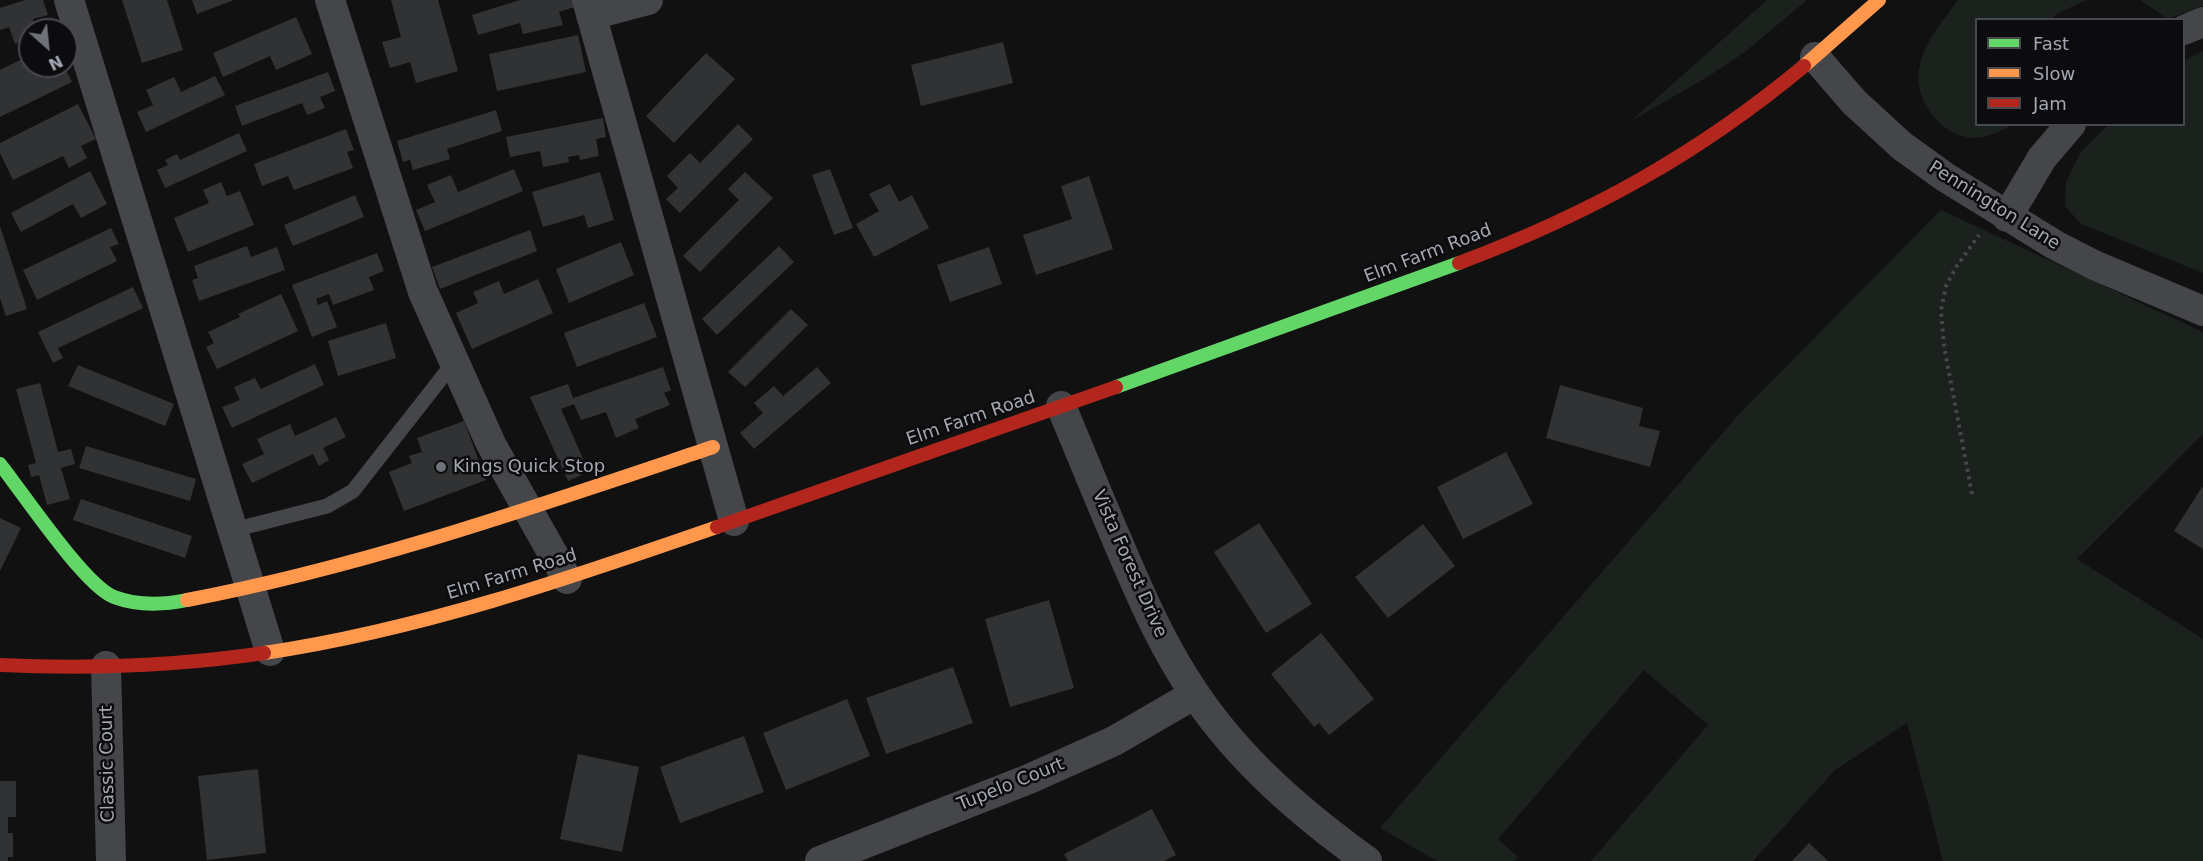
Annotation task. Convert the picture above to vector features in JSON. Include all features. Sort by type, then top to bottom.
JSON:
[{"type":"street","points":[[69,0],[270,651]]},
{"type":"street","points":[[330,0],[423,292],[491,444],[567,579]]},
{"type":"street","points":[[648,0],[589,7],[734,521]]},
{"type":"street","name":"Elm Farm Road","points":[[0,665],[106,666],[219,658],[318,644],[382,630],[462,610],[567,579],[1061,406],[1473,258],[1566,219],[1625,190],[1692,150],[1765,99],[1880,0]]},
{"type":"street","points":[[2185,30],[2203,22]]},
{"type":"street","name":"Pennington Lane","points":[[1815,57],[1854,102],[1902,147],[2002,214],[2094,265],[2203,310]]},
{"type":"street","points":[[2002,214],[2042,158],[2069,126]]},
{"type":"street","name":"Vista Forest Drive","points":[[1061,406],[1150,618],[1195,694],[1234,744],[1281,793],[1367,861]]},
{"type":"street","points":[[0,464],[93,582],[112,596],[139,604],[171,603],[251,588],[527,509],[712,447]]},
{"type":"street","name":"Classic Court","points":[[106,666],[111,861]]},
{"type":"street","name":"Tupelo Court","points":[[820,861],[1029,779],[1114,741],[1195,694]]},
{"type":"lane","points":[[233,530],[327,506],[353,491],[454,362]]},
{"type":"path","points":[[1972,494],[1944,346],[1941,310],[1946,286],[1956,267],[2002,214]]},
{"type":"shaded area","points":[[1767,0],[1807,0],[1745,52],[1706,78],[1631,121]]},
{"type":"shaded area","points":[[1958,0],[2086,0],[2055,15],[2054,18],[1975,18],[1975,126],[2011,126],[1983,137],[1957,134],[1945,128],[1927,107],[1921,95],[1919,69],[1921,59],[1934,33]]},
{"type":"shaded area","points":[[2140,0],[2203,0],[2203,6],[2167,18]]},
{"type":"shaded area","points":[[2203,51],[2203,273],[2081,224],[2065,206],[2066,182],[2080,153],[2107,126],[2185,126],[2185,60]]},
{"type":"shaded area","points":[[1941,210],[2203,332],[2203,434],[2077,559],[2203,639],[2203,861],[1943,861],[1907,723],[1835,770],[1753,861],[1591,861],[1708,725],[1644,670],[1498,839],[1518,857],[1514,861],[1437,861],[1380,828],[1741,412]]},
{"type":"building","points":[[25,0],[43,0],[48,15],[37,18],[18,18],[18,43],[15,44],[9,27],[0,30],[0,8]]},
{"type":"building","points":[[122,0],[167,0],[183,50],[142,63]]},
{"type":"building","points":[[192,0],[234,0],[197,14]]},
{"type":"building","points":[[391,0],[438,0],[458,71],[416,83],[410,62],[390,68],[382,42],[401,37]]},
{"type":"building","points":[[520,0],[576,0],[578,6],[559,12],[563,25],[523,34],[520,23],[478,35],[472,15]]},
{"type":"building","points":[[296,17],[312,54],[276,70],[270,56],[223,77],[213,53]]},
{"type":"building","points":[[578,35],[586,72],[497,91],[489,54]]},
{"type":"building","points":[[1003,42],[1013,83],[921,106],[911,65]]},
{"type":"building","points":[[706,53],[735,79],[674,143],[646,116]]},
{"type":"building","points":[[18,61],[18,78],[70,78],[72,82],[0,117],[0,70]]},
{"type":"building","points":[[328,72],[335,91],[320,97],[325,108],[307,115],[302,103],[242,126],[235,106]]},
{"type":"building","points":[[215,76],[225,95],[146,132],[137,112],[153,105],[146,90],[174,77],[181,92]]},
{"type":"building","points":[[78,104],[96,139],[81,146],[87,158],[69,168],[63,156],[13,180],[0,153],[0,143]]},
{"type":"building","points":[[496,110],[502,131],[447,149],[450,159],[413,170],[410,160],[403,162],[397,141]]},
{"type":"building","points":[[603,118],[606,137],[596,139],[599,156],[580,160],[579,155],[568,157],[569,162],[543,167],[540,151],[510,157],[506,137]]},
{"type":"building","points":[[738,124],[753,139],[680,213],[666,199],[678,188],[667,176],[690,153],[700,163]]},
{"type":"building","points":[[346,129],[354,150],[347,152],[353,168],[294,190],[288,176],[262,186],[254,164]]},
{"type":"building","points":[[239,133],[247,151],[165,188],[157,170],[168,165],[165,160],[177,154],[180,160]]},
{"type":"building","points":[[514,169],[523,191],[425,231],[416,210],[435,202],[427,185],[451,175],[458,192]]},
{"type":"building","points":[[830,169],[853,228],[834,235],[812,175]]},
{"type":"building","points":[[90,171],[107,204],[81,218],[73,204],[21,232],[11,213]]},
{"type":"building","points":[[600,172],[614,220],[588,228],[584,215],[543,227],[532,192]]},
{"type":"building","points":[[745,172],[773,198],[700,272],[683,256],[739,200],[728,189]]},
{"type":"building","points":[[1089,176],[1113,249],[1036,275],[1023,235],[1072,219],[1061,186]]},
{"type":"building","points":[[221,182],[227,196],[240,191],[254,225],[188,252],[174,218],[209,203],[203,190]]},
{"type":"building","points":[[890,184],[899,202],[912,195],[929,228],[874,257],[856,224],[879,211],[869,194]]},
{"type":"building","points":[[355,195],[364,217],[293,246],[284,225]]},
{"type":"building","points":[[0,226],[27,309],[6,316],[0,298]]},
{"type":"building","points":[[111,228],[119,244],[110,247],[117,261],[37,300],[23,270]]},
{"type":"building","points":[[530,230],[537,251],[440,289],[432,267]]},
{"type":"building","points":[[621,242],[634,275],[569,303],[556,269]]},
{"type":"building","points":[[247,246],[251,257],[277,247],[285,270],[199,301],[192,280],[198,278],[194,266]]},
{"type":"building","points":[[779,246],[794,262],[717,335],[702,319]]},
{"type":"building","points":[[989,247],[1002,284],[950,302],[937,265]]},
{"type":"building","points":[[377,253],[384,271],[369,277],[374,290],[333,305],[329,294],[316,299],[318,305],[327,301],[337,327],[312,337],[292,285]]},
{"type":"building","points":[[538,279],[553,313],[472,349],[456,313],[478,303],[473,292],[499,281],[504,294]]},
{"type":"building","points":[[133,287],[143,308],[58,348],[63,358],[53,363],[38,332]]},
{"type":"building","points":[[281,294],[298,331],[217,369],[206,347],[214,343],[208,332],[240,317],[238,314]]},
{"type":"building","points":[[644,303],[657,337],[577,367],[564,333]]},
{"type":"building","points":[[791,309],[808,325],[745,387],[728,372]]},
{"type":"building","points":[[386,323],[396,358],[338,376],[328,341]]},
{"type":"building","points":[[315,364],[324,385],[232,428],[222,407],[240,400],[234,387],[255,378],[261,389]]},
{"type":"building","points":[[78,365],[174,404],[165,426],[68,386]]},
{"type":"building","points":[[663,367],[671,390],[664,393],[670,405],[635,419],[639,428],[616,438],[606,412],[581,420],[574,404],[561,409],[589,472],[568,481],[530,397],[568,384],[573,398]]},
{"type":"building","points":[[817,367],[831,383],[754,449],[740,433],[763,413],[754,403],[774,386],[783,396]]},
{"type":"building","points":[[40,383],[58,452],[71,449],[75,464],[61,468],[70,499],[47,505],[39,475],[31,477],[28,465],[36,463],[16,389]]},
{"type":"building","points":[[1560,385],[1643,408],[1639,426],[1660,431],[1650,467],[1546,438]]},
{"type":"building","points":[[336,417],[346,437],[323,448],[329,460],[319,466],[313,454],[252,483],[242,464],[264,454],[257,439],[290,424],[295,436]]},
{"type":"building","name":"Kings Quick Stop","points":[[464,421],[486,480],[404,511],[389,472],[412,463],[409,456],[422,452],[417,438]]},
{"type":"building","points":[[86,446],[196,479],[190,501],[79,468]]},
{"type":"building","points":[[1506,452],[1533,504],[1463,539],[1437,487]]},
{"type":"building","points":[[2203,488],[2203,549],[2174,531]]},
{"type":"building","points":[[81,499],[192,536],[185,558],[73,520]]},
{"type":"building","points":[[0,518],[21,528],[0,571]]},
{"type":"building","points":[[1259,523],[1312,604],[1266,633],[1214,552]]},
{"type":"building","points":[[1423,524],[1455,566],[1388,618],[1355,577]]},
{"type":"building","points":[[1049,600],[1074,688],[1010,707],[985,619]]},
{"type":"building","points":[[1321,633],[1374,699],[1329,735],[1319,723],[1314,727],[1271,674]]},
{"type":"building","points":[[953,667],[973,723],[886,754],[866,698]]},
{"type":"building","points":[[847,699],[870,756],[786,790],[763,733]]},
{"type":"building","points":[[744,736],[764,792],[680,823],[660,767]]},
{"type":"building","points":[[578,754],[639,767],[622,852],[560,839]]},
{"type":"building","points":[[258,769],[266,853],[207,860],[198,776]]},
{"type":"building","points":[[0,781],[16,781],[16,817],[8,817],[8,833],[13,833],[13,857],[8,857],[8,861],[0,861]]},
{"type":"building","points":[[1152,809],[1176,855],[1164,861],[1068,861],[1064,854]]},
{"type":"building","points":[[1809,843],[1828,861],[1792,861]]},
{"type":"traffic: fast","points":[[1116,387],[1459,263]]},
{"type":"traffic: fast","points":[[0,464],[71,557],[101,589],[114,597],[141,603],[160,604],[187,600]]},
{"type":"traffic: slow","points":[[1804,66],[1879,0]]},
{"type":"traffic: slow","points":[[187,600],[254,586],[386,552],[518,512],[713,447]]},
{"type":"traffic: slow","points":[[264,653],[380,631],[437,616],[550,583],[717,527]]},
{"type":"traffic: jam","points":[[1459,263],[1553,224],[1640,180],[1723,127],[1804,66]]},
{"type":"traffic: jam","points":[[717,527],[1116,387]]},
{"type":"traffic: jam","points":[[0,665],[67,667],[133,665],[199,661],[264,653]]},
{"type":"place","name":"Kings Quick Stop","points":[[441,467]]}]
